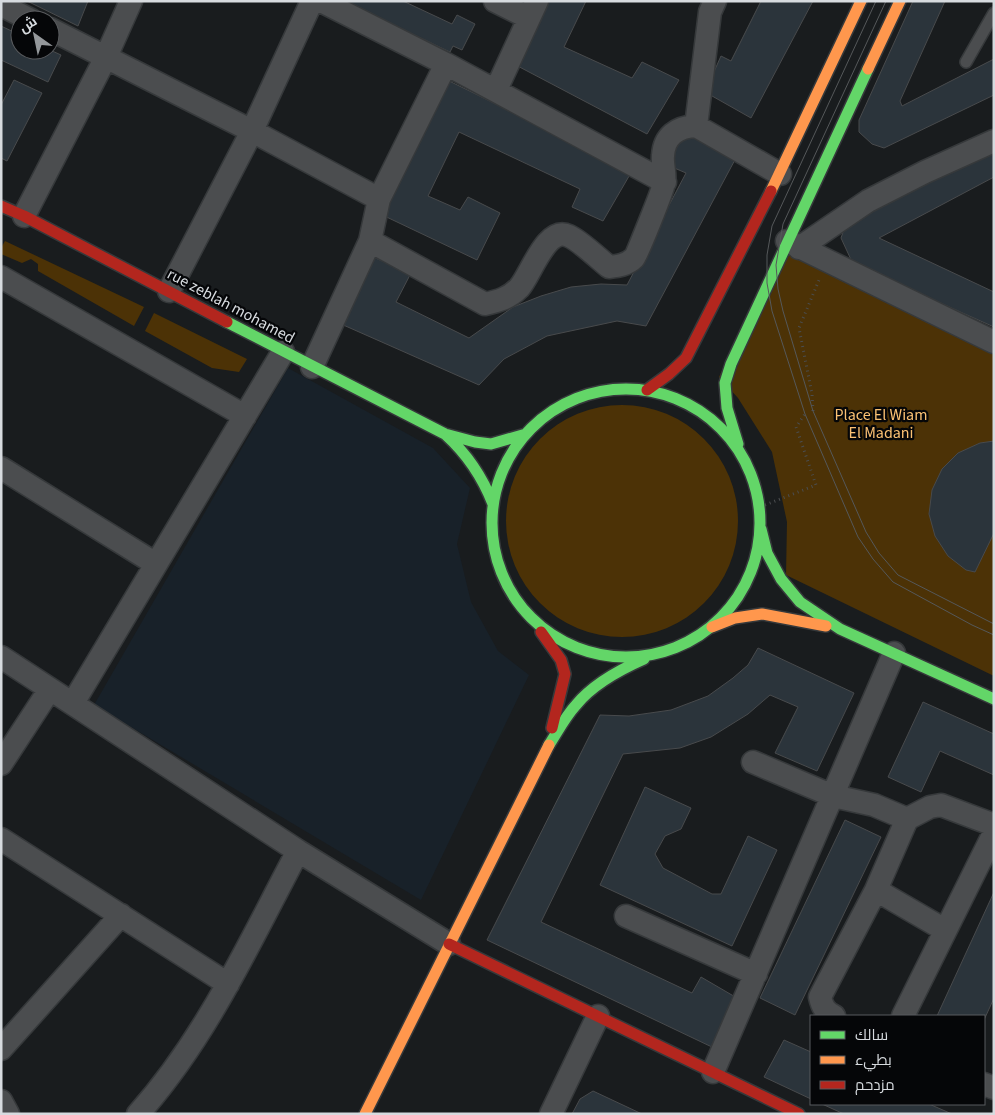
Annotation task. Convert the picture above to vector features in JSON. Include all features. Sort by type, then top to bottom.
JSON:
[{"type":"main road","points":[[647,390],[669,374],[686,358],[780,174],[861,1]]},
{"type":"main road","points":[[365,1114],[546,750],[578,702],[622,668],[689,641],[709,628],[726,612],[740,593],[751,572],[758,549],[760,507],[753,478],[732,428],[727,408],[725,383],[731,364],[793,245],[900,1]]},
{"type":"main road","name":"rue zeblah mohamed","points":[[1,206],[24,216],[283,352],[445,434]]},
{"type":"main road","points":[[546,750],[565,674],[561,660],[505,582],[493,544],[493,504],[501,473],[516,446],[526,434],[560,406],[603,391],[647,390],[675,398],[701,411],[723,430],[741,452]]},
{"type":"main road","points":[[445,434],[491,444],[526,434]]},
{"type":"main road","points":[[445,434],[476,465],[486,483],[493,504]]},
{"type":"main road","points":[[760,526],[767,553],[781,579],[800,602],[840,628],[994,699]]},
{"type":"main road","points":[[709,628],[735,618],[762,614],[840,628]]},
{"type":"main road","points":[[528,615],[554,636],[592,653],[642,656],[667,650]]},
{"type":"main road","points":[[450,944],[799,1114]]},
{"type":"street","points":[[24,216],[106,57],[131,1]]},
{"type":"street","points":[[169,291],[252,131],[312,1]]},
{"type":"street","points":[[321,1],[496,90],[665,182]]},
{"type":"street","points":[[494,1],[533,10],[496,90]]},
{"type":"street","points":[[696,126],[710,12],[715,1]]},
{"type":"street","points":[[60,34],[252,131],[379,198]]},
{"type":"street","points":[[312,367],[370,241],[379,198],[446,64]]},
{"type":"street","points":[[370,241],[485,304],[502,301],[520,287],[547,242],[556,235],[568,235],[609,267],[623,265],[634,257],[665,182],[662,155],[667,141],[672,134],[683,127],[696,126],[780,174]]},
{"type":"street","points":[[793,245],[868,201],[925,172],[994,141]]},
{"type":"street","points":[[793,245],[994,342]]},
{"type":"street","points":[[1,277],[244,416]]},
{"type":"street","points":[[73,703],[283,352]]},
{"type":"street","points":[[1,468],[156,564]]},
{"type":"street","points":[[713,1072],[894,653]]},
{"type":"street","points":[[1,657],[298,851],[450,944]]},
{"type":"street","points":[[1,764],[50,689]]},
{"type":"street","points":[[753,762],[833,796],[874,805],[907,819]]},
{"type":"street","points":[[832,1015],[822,1006],[820,997],[876,890],[907,819],[930,807],[941,805],[994,825]]},
{"type":"street","points":[[903,1015],[994,833]]},
{"type":"street","points":[[1,839],[228,984]]},
{"type":"street","points":[[138,1114],[188,1050],[228,984],[298,851]]},
{"type":"street","points":[[876,890],[945,930]]},
{"type":"street","points":[[1,1049],[121,915]]},
{"type":"street","points":[[626,916],[756,974]]},
{"type":"street","points":[[551,1114],[598,1016]]},
{"type":"street","points":[[1,1101],[8,1114]]},
{"type":"lane","points":[[966,62],[994,13]]},
{"type":"path","points":[[813,411],[812,394],[799,328],[826,262]]},
{"type":"path","points":[[760,507],[816,485],[796,428],[805,414]]},
{"type":"shaded area","points":[[288,368],[433,448],[470,488],[457,544],[471,602],[498,651],[529,675],[421,900],[94,705]]},
{"type":"green space","points":[[5,241],[144,307],[134,326],[38,271],[38,264],[31,259],[22,263],[1,254],[1,248]]},
{"type":"green space","name":"Place El Wiam El Madani","points":[[778,248],[994,354],[994,676],[786,575],[787,522],[772,452],[738,398],[719,377]]},
{"type":"green space","points":[[154,313],[247,359],[239,372],[212,368],[145,331]]},
{"type":"green space","points":[[611,405],[633,405],[656,410],[687,424],[712,447],[719,456],[733,487],[738,510],[736,544],[724,576],[712,595],[696,611],[687,618],[656,632],[633,637],[611,637],[588,632],[557,618],[532,595],[525,586],[511,555],[506,532],[506,510],[511,487],[525,456],[548,431],[557,424],[588,410]]},
{"type":"building","points":[[27,1],[88,1],[78,26],[60,17],[60,10],[45,10]]},
{"type":"building","points":[[343,1],[403,1],[452,24],[457,15],[475,24],[462,50],[453,46],[450,52]]},
{"type":"building","points":[[540,1],[586,1],[564,47],[632,78],[642,62],[679,80],[647,134],[510,62]]},
{"type":"building","points":[[761,1],[813,1],[751,118],[705,92],[721,56],[731,61]]},
{"type":"building","points":[[913,1],[945,1],[900,101],[902,106],[994,59],[994,95],[884,148],[872,144],[859,132],[859,120]]},
{"type":"building","points":[[1,26],[10,30],[10,60],[59,60],[48,82],[1,60]]},
{"type":"building","points":[[441,77],[632,171],[603,221],[572,207],[580,189],[459,132],[428,196],[460,210],[468,197],[500,213],[477,260],[376,212]]},
{"type":"building","points":[[14,80],[42,93],[7,161],[1,158],[1,105]]},
{"type":"building","points":[[681,131],[737,156],[646,326],[617,321],[547,336],[504,359],[479,385],[341,324],[373,257],[411,273],[396,302],[469,338],[513,307],[541,296],[571,287],[601,284],[627,285],[686,173],[665,164]]},
{"type":"building","points":[[994,141],[994,177],[879,238],[994,292],[994,327],[853,264],[841,238],[848,218]]},
{"type":"building","points":[[994,441],[994,533],[975,572],[966,570],[948,556],[935,536],[929,514],[932,490],[942,469],[958,453],[980,443]]},
{"type":"building","points":[[758,648],[854,693],[817,771],[775,753],[798,707],[770,695],[748,714],[711,737],[680,748],[623,754],[541,922],[692,993],[701,977],[737,998],[714,1048],[487,940],[600,715],[629,716],[671,710],[708,696],[748,665]]},
{"type":"building","points":[[923,702],[994,734],[994,775],[940,751],[921,792],[888,777]]},
{"type":"building","points":[[645,787],[691,808],[681,829],[665,836],[655,854],[663,868],[712,894],[721,894],[748,836],[777,850],[732,946],[600,885]]},
{"type":"building","points":[[845,820],[881,837],[795,1015],[760,998]]},
{"type":"building","points":[[994,892],[994,998],[985,1018],[985,1015],[937,1015]]},
{"type":"building","points":[[784,1040],[810,1052],[810,1099],[764,1077]]},
{"type":"building","points":[[593,1091],[642,1114],[572,1114],[580,1099]]},
{"type":"building","points":[[824,1105],[931,1105],[952,1114],[844,1114]]},
{"type":"tram line","points":[[876,1],[772,226],[767,255],[767,283],[772,311],[805,414],[858,537],[873,559],[893,582],[994,635]]},
{"type":"tram line","points":[[886,1],[783,224],[776,265],[778,289],[813,411],[866,532],[879,553],[898,575],[994,624]]},
{"type":"traffic: fast","points":[[738,444],[727,408],[725,383],[731,364],[868,69]]},
{"type":"traffic: fast","points":[[227,322],[445,434],[491,444],[526,434]]},
{"type":"traffic: fast","points":[[626,389],[652,392],[677,399],[700,412],[721,428],[737,449],[750,472],[757,497],[760,523],[757,549],[750,574],[737,597],[721,618],[700,634],[677,647],[652,654],[626,657],[600,654],[575,647],[552,634],[531,618],[515,597],[502,574],[495,549],[492,523],[495,497],[502,472],[515,449],[531,428],[552,412],[575,399],[600,392],[626,389]]},
{"type":"traffic: fast","points":[[446,435],[474,466],[493,504]]},
{"type":"traffic: fast","points":[[761,529],[767,553],[781,579],[800,602],[840,629],[994,699]]},
{"type":"traffic: fast","points":[[549,745],[568,714],[590,690],[616,673],[644,659]]},
{"type":"traffic: slow","points":[[771,191],[861,1]]},
{"type":"traffic: slow","points":[[868,69],[900,1]]},
{"type":"traffic: slow","points":[[712,627],[735,618],[762,614],[826,626]]},
{"type":"traffic: slow","points":[[365,1114],[549,745]]},
{"type":"traffic: jam","points":[[647,390],[669,374],[686,358],[771,191]]},
{"type":"traffic: jam","points":[[1,206],[24,216],[227,322]]},
{"type":"traffic: jam","points":[[541,632],[561,660],[565,674],[552,728]]},
{"type":"traffic: jam","points":[[449,944],[799,1114]]}]
